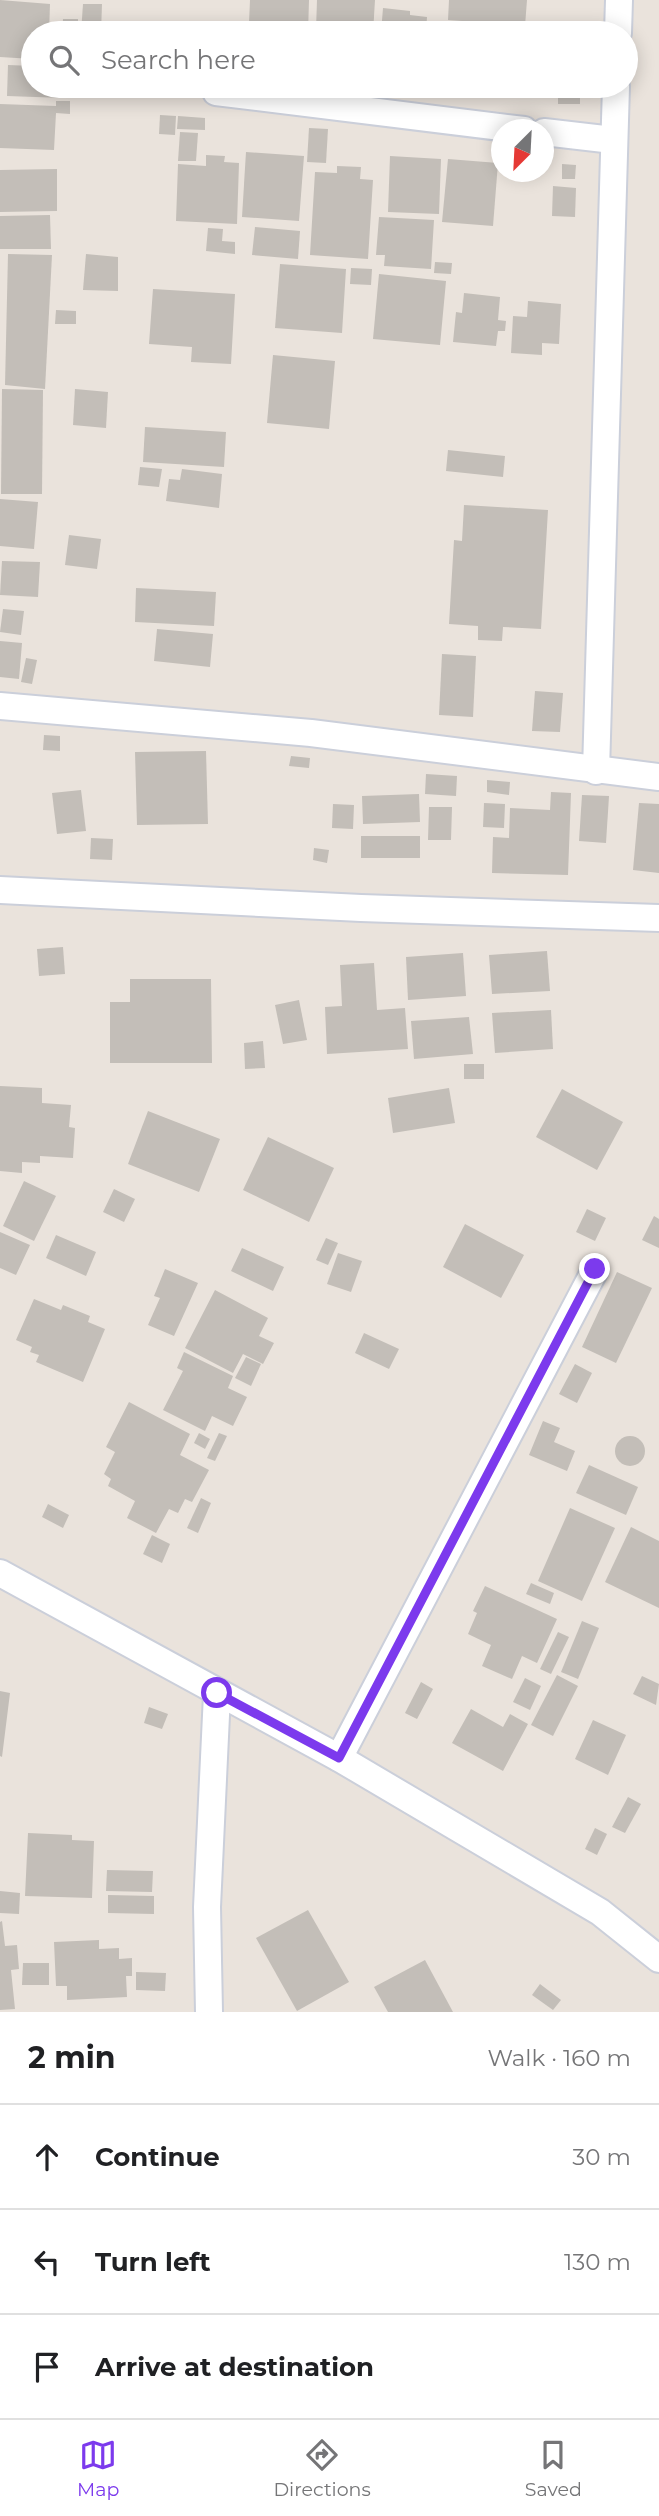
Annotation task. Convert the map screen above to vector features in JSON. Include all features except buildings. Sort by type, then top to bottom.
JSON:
[{"type":"street","points":[[618,21],[619,0]]},
{"type":"street","points":[[264,98],[491,126]]},
{"type":"street","points":[[596,771],[616,98]]},
{"type":"street","points":[[554,133],[614,140]]},
{"type":"street","points":[[0,706],[311,733],[659,777]]},
{"type":"street","points":[[0,890],[361,908],[659,918]]},
{"type":"street","points":[[339,1758],[595,1269]]},
{"type":"street","points":[[0,1573],[339,1758],[600,1912],[659,1959]]},
{"type":"street","points":[[209,2012],[207,1907],[217,1693]]},
{"type":"route","points":[[217,1693],[339,1758],[595,1269]]}]
